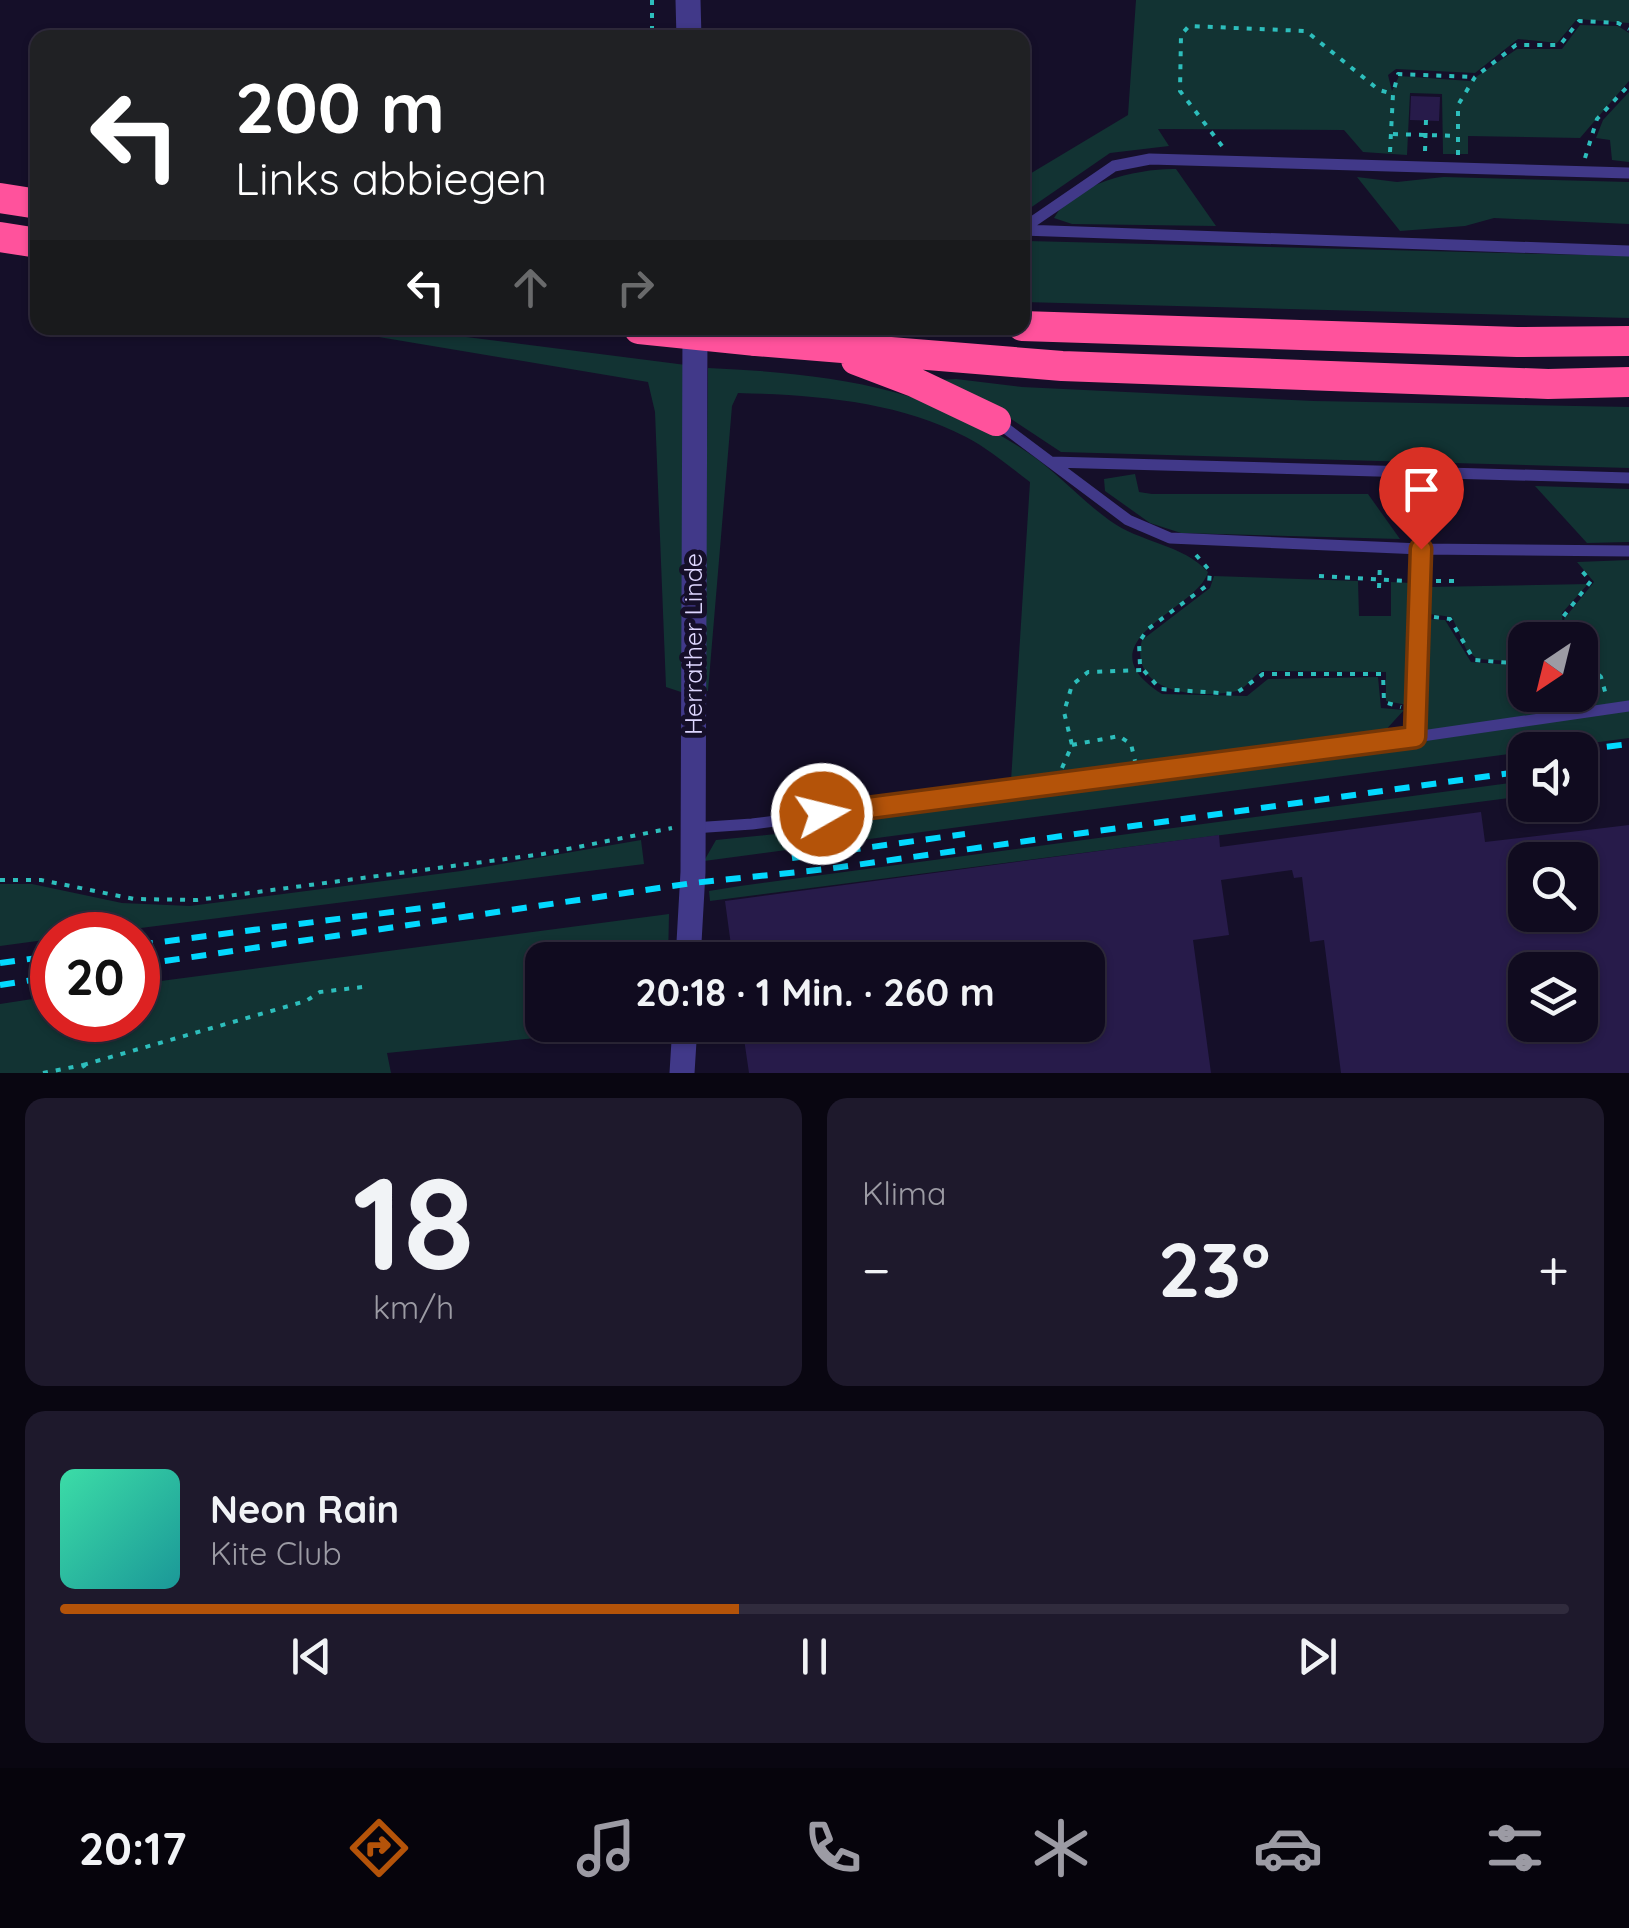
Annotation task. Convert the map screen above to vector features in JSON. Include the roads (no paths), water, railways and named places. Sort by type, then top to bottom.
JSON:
[{"type":"highway","points":[[0,198],[30,203]]},
{"type":"highway","points":[[0,237],[30,243]]},
{"type":"highway","points":[[1030,326],[1517,342],[1629,341]]},
{"type":"highway","points":[[698,335],[1062,366],[1548,384],[1629,382]]},
{"type":"highway","points":[[816,346],[914,382],[996,421]]},
{"type":"street","points":[[688,0],[689,30]]},
{"type":"street","name":"Herrather Linde","points":[[689,942],[695,335]]},
{"type":"street","points":[[682,1073],[683,1042]]},
{"type":"lane","points":[[1030,224],[1114,166],[1150,159],[1629,173]]},
{"type":"lane","points":[[1030,229],[1629,251]]},
{"type":"lane","points":[[996,421],[1148,532],[1189,541],[1629,551]]},
{"type":"lane","points":[[1052,462],[1629,478]]},
{"type":"lane","points":[[1415,737],[1421,549]]},
{"type":"lane","points":[[692,828],[752,824],[1629,706]]},
{"type":"railway","points":[[1598,748],[1629,744]]},
{"type":"railway","points":[[160,962],[693,883],[827,869],[1508,773]]},
{"type":"railway","points":[[792,858],[965,834]]},
{"type":"railway","points":[[160,942],[445,905]]},
{"type":"railway","points":[[0,963],[30,959]]},
{"type":"railway","points":[[0,985],[30,980]]}]
